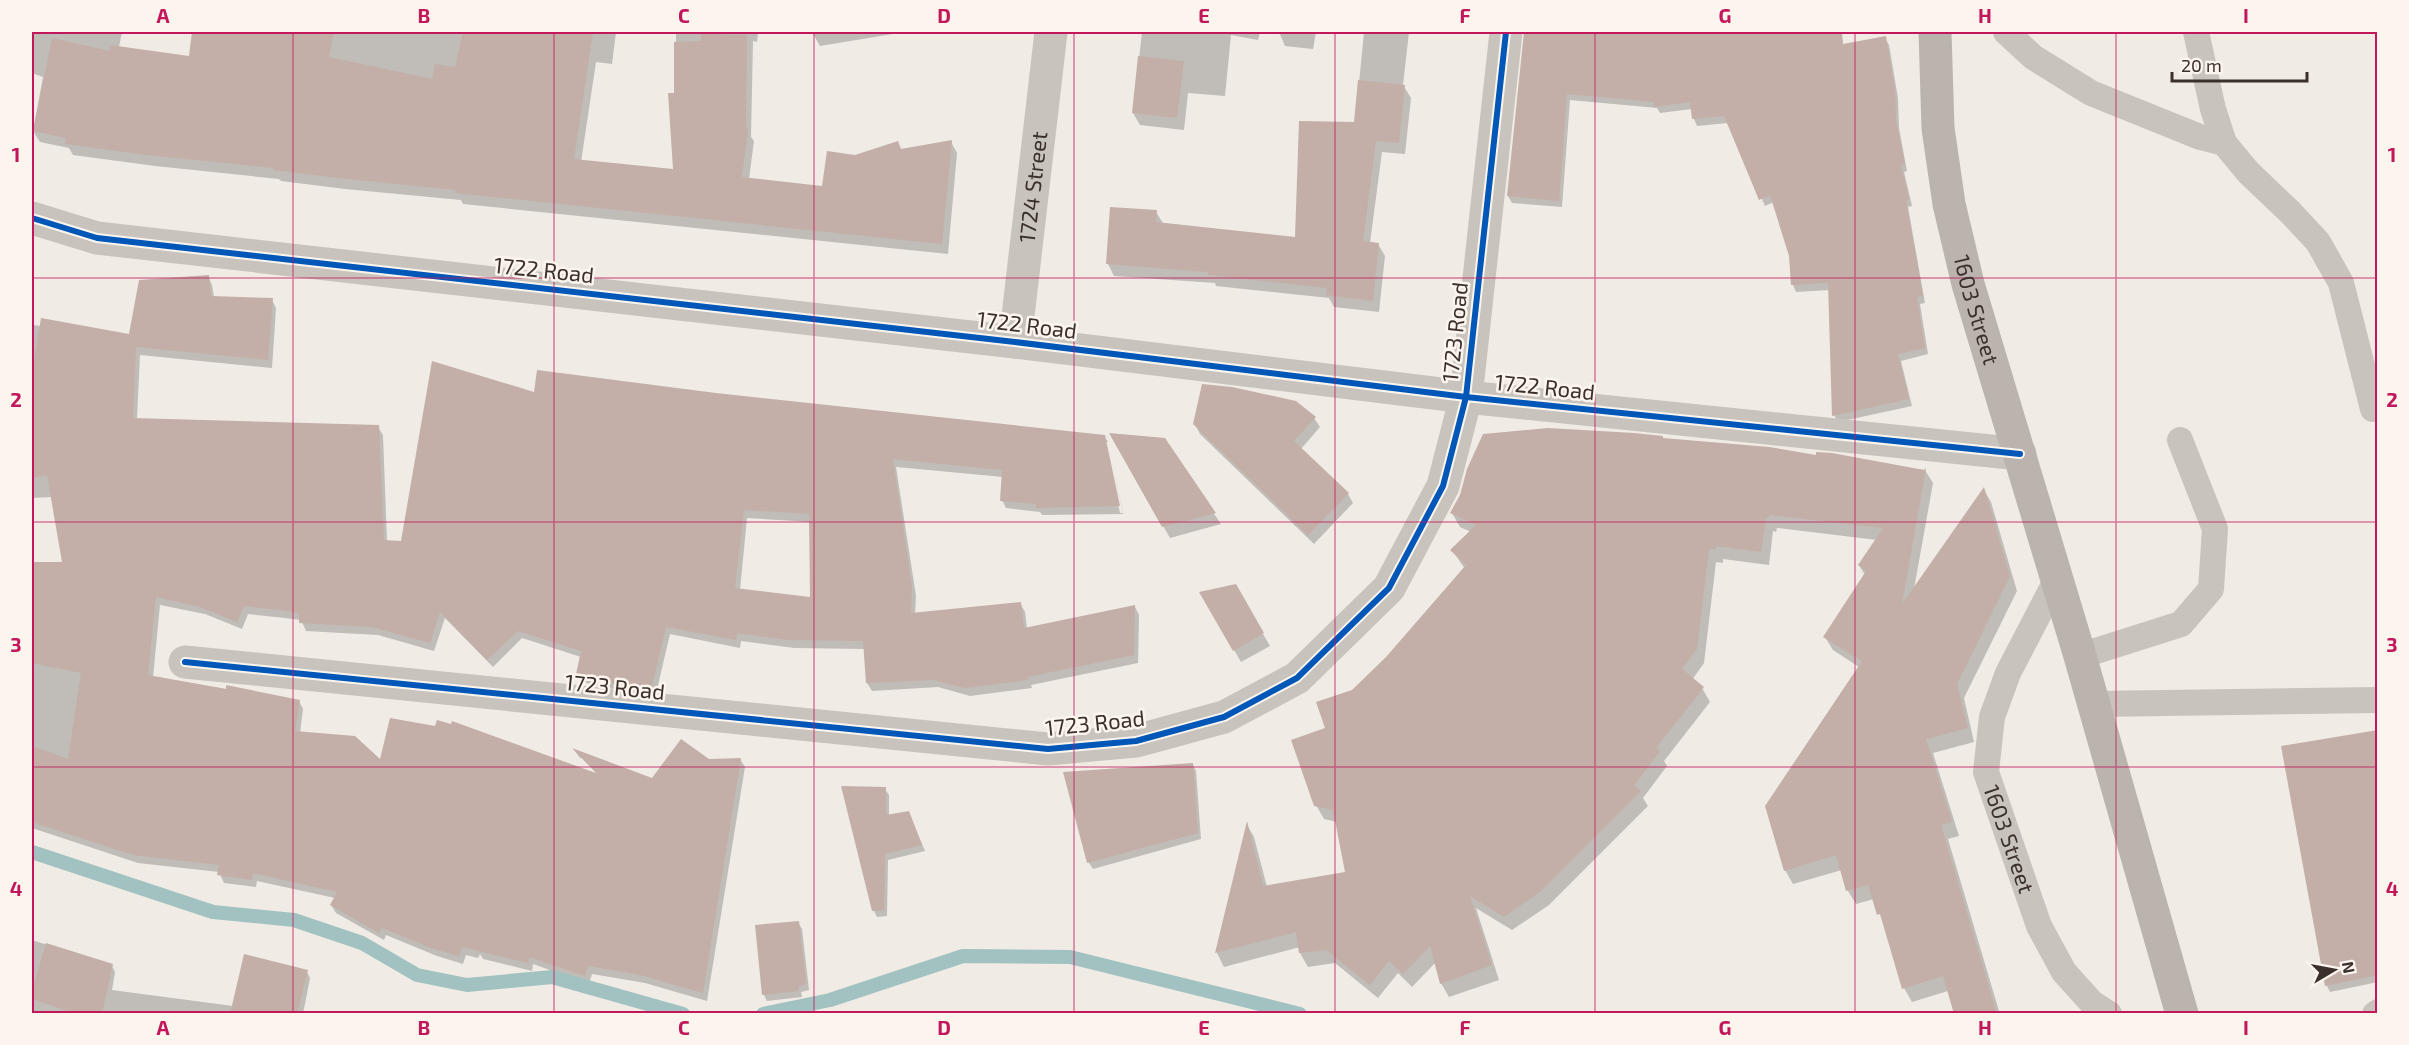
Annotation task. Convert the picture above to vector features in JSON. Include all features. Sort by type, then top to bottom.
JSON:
[{"type":"street","name":"1724 Street","points":[[1015,342],[1051,32]]},
{"type":"street","name":"1723 Road","points":[[185,662],[1048,749],[1136,741],[1224,717],[1297,678],[1389,588],[1443,486],[1466,397],[1506,32]]},
{"type":"street","name":"1603 Street","points":[[1935,32],[1938,128],[1949,204],[1968,284],[2080,656],[2182,1014]]},
{"type":"street","name":"1722 Road","points":[[32,218],[97,238],[1015,342],[1466,397],[2020,454]]},
{"type":"lane","points":[[2006,32],[2033,57],[2091,93],[2200,137],[2224,143]]},
{"type":"lane","points":[[2196,32],[2213,109],[2224,143],[2248,172],[2318,242],[2341,283],[2373,409]]},
{"type":"lane","points":[[2080,656],[2181,624],[2211,589],[2215,529],[2180,440]]},
{"type":"lane","name":"1603 Street","points":[[2057,579],[2008,673],[1992,717],[1986,772],[2039,926],[2064,972],[2092,1003],[2109,1014]]},
{"type":"lane","points":[[2094,704],[2378,700]]},
{"type":"building","points":[[192,32],[334,32],[329,57],[432,79],[435,64],[455,67],[463,32],[593,32],[574,159],[673,169],[668,93],[674,93],[674,42],[701,41],[701,34],[747,35],[746,129],[748,129],[742,177],[822,186],[827,151],[855,155],[898,141],[901,149],[952,140],[942,244],[455,193],[456,190],[147,155],[65,144],[66,138],[33,131],[52,38],[110,51],[110,45],[189,56]]},
{"type":"building","points":[[1524,32],[1842,32],[1843,44],[1886,36],[1895,90],[1896,120],[1905,164],[1901,165],[1909,199],[1906,200],[1923,296],[1917,297],[1925,348],[1898,354],[1909,399],[1832,416],[1828,283],[1791,285],[1789,256],[1770,195],[1759,200],[1724,116],[1692,119],[1690,102],[1654,107],[1654,102],[1567,94],[1559,201],[1507,196]]},
{"type":"building","points":[[1138,56],[1184,61],[1177,118],[1132,113]]},
{"type":"building","points":[[1358,80],[1405,85],[1399,143],[1376,141],[1363,241],[1379,243],[1373,301],[1326,295],[1327,288],[1208,275],[1208,272],[1106,264],[1110,207],[1157,210],[1156,222],[1295,237],[1299,121],[1354,122]]},
{"type":"building","points":[[209,275],[211,296],[273,298],[268,360],[136,347],[133,418],[379,425],[384,540],[401,541],[432,361],[534,392],[537,370],[716,393],[1105,435],[1120,506],[1036,508],[1036,504],[1000,501],[1002,470],[893,459],[912,587],[911,613],[1021,602],[1024,628],[1135,605],[1134,655],[1027,677],[1028,680],[965,688],[933,680],[866,683],[863,641],[788,640],[737,633],[736,640],[666,627],[651,690],[576,674],[581,651],[518,631],[487,660],[440,612],[430,643],[372,627],[299,623],[299,613],[244,606],[237,622],[200,607],[156,597],[148,675],[226,689],[226,685],[300,700],[295,731],[355,736],[380,759],[390,718],[435,726],[437,720],[451,724],[452,721],[596,773],[572,748],[652,778],[681,739],[709,759],[741,758],[703,993],[640,975],[588,966],[585,976],[529,957],[528,963],[462,947],[459,956],[431,948],[382,928],[379,933],[330,905],[337,892],[253,873],[252,880],[217,875],[219,865],[133,855],[32,822],[32,746],[68,759],[81,673],[32,663],[32,562],[62,562],[47,475],[32,478],[32,374],[41,318],[129,334],[139,280]],"holes":[[[744,510],[809,514],[810,597],[735,588]]]},
{"type":"building","points":[[1202,384],[1232,387],[1296,401],[1316,417],[1294,441],[1349,493],[1308,535],[1193,424]]},
{"type":"building","points":[[1548,428],[1634,433],[1663,436],[1663,438],[1769,447],[1816,455],[1816,452],[1832,453],[1924,470],[1926,468],[1902,604],[1984,487],[2010,576],[1957,684],[1968,728],[1926,739],[1952,822],[1941,825],[1997,1014],[1954,1014],[1943,976],[1902,989],[1880,914],[1877,915],[1868,885],[1846,891],[1836,855],[1784,871],[1765,806],[1862,661],[1823,637],[1866,571],[1858,565],[1883,528],[1769,515],[1769,518],[1766,518],[1761,552],[1716,546],[1716,549],[1709,549],[1697,649],[1682,669],[1704,687],[1656,748],[1660,751],[1634,786],[1641,791],[1541,891],[1504,917],[1470,896],[1492,965],[1440,984],[1430,946],[1403,974],[1389,961],[1370,985],[1326,950],[1299,953],[1296,932],[1215,953],[1247,821],[1263,886],[1345,872],[1333,810],[1314,806],[1291,740],[1325,728],[1316,702],[1352,690],[1386,657],[1466,565],[1450,550],[1476,525],[1450,513],[1460,495],[1467,469],[1483,434]]},
{"type":"building","points":[[1109,433],[1165,438],[1216,513],[1162,527]]},
{"type":"building","points":[[1236,584],[1264,633],[1233,651],[1199,592]]},
{"type":"building","points":[[2378,730],[2378,975],[2325,986],[2281,746]]},
{"type":"building","points":[[1193,763],[1198,833],[1087,863],[1063,772]]},
{"type":"building","points":[[841,786],[886,787],[886,815],[909,811],[922,845],[885,854],[884,910],[872,911]]},
{"type":"building","points":[[799,921],[806,984],[799,986],[799,991],[762,995],[755,925]]},
{"type":"building","points":[[46,943],[113,964],[102,1014],[77,1014],[32,999],[32,991]]},
{"type":"building","points":[[244,954],[308,970],[297,1014],[230,1014]]},
{"type":"waterway","points":[[32,852],[213,912],[294,920],[362,943],[417,975],[467,985],[552,977],[683,1014]]},
{"type":"waterway","points":[[763,1014],[830,1000],[963,956],[1070,957],[1300,1014]]},
{"type":"cycle path","points":[[185,662],[1048,749],[1136,741],[1224,717],[1297,678],[1389,588],[1443,486],[1466,397],[1506,32]]},
{"type":"cycle path","points":[[32,218],[97,238],[1015,342],[1466,397],[2020,454]]}]
